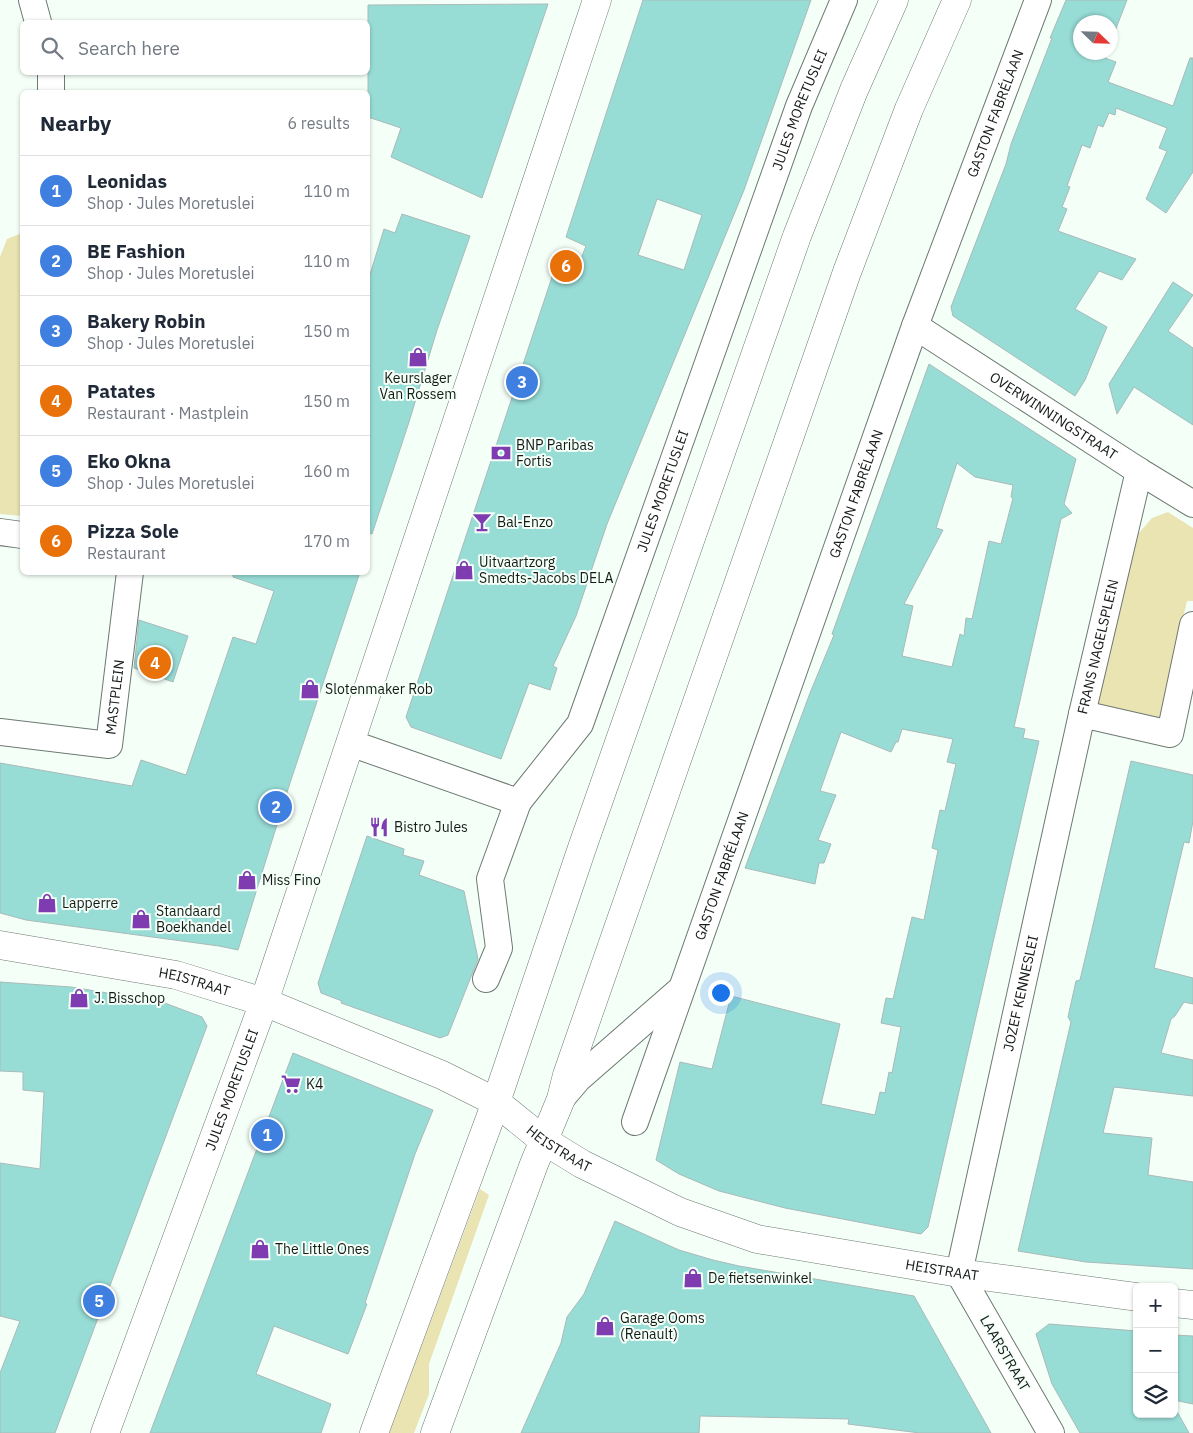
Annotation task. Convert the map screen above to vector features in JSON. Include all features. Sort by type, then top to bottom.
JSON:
[{"type":"main road","name":"JULES MORETUSLEI","points":[[105,1433],[264,1002],[597,0]]},
{"type":"main road","points":[[374,1433],[496,1102],[585,838],[794,245],[854,90],[894,0]]},
{"type":"main road","points":[[436,1433],[543,1140],[561,1099],[567,1075],[847,272],[909,109],[957,0]]},
{"type":"main road","name":"HEISTRAAT","points":[[0,945],[176,975],[264,1002],[442,1075],[496,1102],[543,1140],[582,1164],[680,1212],[757,1239],[959,1273],[1133,1296]]},
{"type":"main road","points":[[1178,1303],[1193,1305]]},
{"type":"street","points":[[32,0],[37,20]]},
{"type":"street","name":"JULES MORETUSLEI","points":[[486,980],[499,948],[490,879],[518,802],[580,724],[799,106],[844,0]]},
{"type":"street","name":"GASTON FABRÉLAAN","points":[[635,1122],[914,326],[1038,0]]},
{"type":"street","points":[[50,75],[50,90]]},
{"type":"street","name":"OVERWINNINGSTRAAT","points":[[914,326],[1193,504]]},
{"type":"street","name":"FRANS NAGELSPLEIN","points":[[1139,471],[1082,714],[1170,734],[1193,625]]},
{"type":"street","points":[[0,532],[20,535]]},
{"type":"street","name":"MASTPLEIN","points":[[0,732],[108,745],[130,575]]},
{"type":"street","name":"JOZEF KENNESLEI","points":[[959,1273],[1082,714]]},
{"type":"street","points":[[350,743],[518,802]]},
{"type":"street","name":"GASTON FABRÉLAAN","points":[[561,1099],[578,1079],[681,990]]},
{"type":"street","name":"LAARSTRAAT","points":[[959,1273],[1051,1433]]},
{"type":"shaded area","points":[[20,234],[20,516],[0,514],[0,257],[7,239]]},
{"type":"shaded area","points":[[1168,512],[1193,528],[1193,601],[1187,601],[1159,720],[1094,706],[1132,541],[1152,518]]},
{"type":"shaded area","points":[[480,1189],[489,1195],[429,1364],[429,1394],[414,1433],[389,1433]]},
{"type":"building","points":[[643,0],[811,0],[744,190],[607,524],[576,616],[553,666],[557,668],[550,690],[529,683],[501,759],[411,727],[406,717],[556,265],[576,271],[586,246],[566,237]],"holes":[[[657,199],[702,215],[684,270],[638,255]]]},
{"type":"building","points":[[1066,0],[1127,0],[1118,23],[1118,15],[1073,15],[1073,60],[1110,60],[1116,62],[1108,82],[1173,106],[1190,58],[1193,58],[1193,172],[1166,213],[1146,199],[1167,151],[1159,148],[1167,128],[1116,108],[1115,115],[1109,113],[1103,127],[1098,125],[1090,148],[1082,145],[1067,186],[1070,187],[1062,207],[1067,209],[1058,231],[1136,259],[1122,280],[1099,271],[1075,309],[1107,327],[1085,380],[1075,396],[953,316],[951,307],[1006,164],[1011,144],[1052,38],[1050,38]]},
{"type":"building","points":[[548,4],[482,198],[391,157],[401,128],[370,118],[368,75],[370,75],[370,20],[368,20],[368,5]]},
{"type":"building","points":[[402,214],[470,236],[437,330],[372,534],[370,534],[370,274],[384,229],[395,233]]},
{"type":"building","points":[[1173,282],[1193,295],[1168,331],[1193,348],[1193,425],[1134,387],[1117,414],[1109,384]]},
{"type":"building","points":[[929,364],[1076,459],[1064,504],[1072,513],[1061,519],[1014,727],[1025,729],[1023,738],[1039,741],[928,1227],[921,1234],[785,1208],[719,1191],[679,1174],[656,1160],[680,1062],[712,1069],[731,996],[840,1024],[821,1104],[875,1115],[880,1092],[885,1093],[889,1072],[892,1073],[901,1027],[881,1023],[886,998],[893,999],[912,917],[924,920],[938,850],[932,848],[940,810],[945,811],[956,764],[947,762],[953,739],[902,729],[898,742],[896,742],[891,752],[841,732],[820,791],[836,795],[818,840],[831,844],[824,863],[819,863],[815,884],[745,868],[810,693],[834,635],[832,634]],"holes":[[[957,463],[975,477],[1013,485],[1011,497],[1013,498],[1001,544],[989,541],[972,619],[966,618],[964,636],[960,634],[952,667],[902,656],[913,606],[904,604],[943,530],[936,528]]]},
{"type":"building","points":[[233,575],[359,575],[289,786],[238,950],[26,920],[0,913],[0,763],[132,786],[141,760],[186,775],[233,637],[256,644],[274,591],[233,577]]},
{"type":"building","points":[[139,620],[188,636],[173,682],[134,668]]},
{"type":"building","points":[[1131,761],[1193,775],[1193,821],[1189,843],[1184,842],[1154,968],[1193,978],[1193,1004],[1184,1002],[1171,1019],[1161,1053],[1193,1060],[1193,1096],[1114,1087],[1103,1133],[1152,1138],[1148,1175],[1193,1182],[1193,1269],[1086,1262],[1018,1251],[1071,1022],[1068,1017],[1076,981],[1080,980]]},
{"type":"building","points":[[367,836],[404,849],[403,855],[424,861],[419,875],[464,891],[478,959],[448,1035],[440,1038],[341,1003],[342,1001],[321,993],[318,983]]},
{"type":"building","points":[[0,982],[71,987],[162,1002],[202,1017],[207,1026],[55,1433],[0,1433],[0,1373],[20,1321],[0,1316],[0,1163],[40,1169],[44,1092],[23,1090],[23,1072],[0,1071]]},
{"type":"building","points":[[293,1053],[433,1110],[415,1154],[365,1303],[367,1304],[348,1354],[274,1326],[256,1374],[331,1404],[321,1433],[150,1433]]},
{"type":"building","points":[[615,1221],[679,1250],[713,1260],[914,1296],[991,1433],[920,1433],[848,1424],[849,1419],[700,1416],[699,1433],[521,1433],[561,1343],[567,1317],[584,1294]]},
{"type":"building","points":[[1049,1324],[1133,1331],[1133,1418],[1178,1418],[1178,1413],[1189,1433],[1080,1433],[1052,1384],[1036,1334]]},
{"type":"building","points":[[1178,1335],[1193,1336],[1193,1404],[1178,1401]]},
{"type":"place","name":"Pizza Sole","points":[[566,266]]},
{"type":"place","name":"Keurslager Van Rossem","points":[[418,357]]},
{"type":"place","name":"Bakery Robin","points":[[522,382]]},
{"type":"place","name":"BNP Paribas Fortis","points":[[501,453]]},
{"type":"place","name":"Bal-Enzo","points":[[482,522]]},
{"type":"place","name":"Uitvaartzorg Smedts-Jacobs DELA","points":[[464,570]]},
{"type":"place","name":"Patates","points":[[155,663]]},
{"type":"place","name":"Slotenmaker Rob","points":[[310,689]]},
{"type":"place","name":"BE Fashion","points":[[276,807]]},
{"type":"place","name":"Bistro Jules","points":[[379,827]]},
{"type":"place","name":"Miss Fino","points":[[247,880]]},
{"type":"place","name":"Lapperre","points":[[47,903]]},
{"type":"place","name":"Standaard Boekhandel","points":[[141,919]]},
{"type":"place","name":"J. Bisschop","points":[[79,998]]},
{"type":"place","name":"K4","points":[[291,1084]]},
{"type":"place","name":"Leonidas","points":[[267,1135]]},
{"type":"place","name":"The Little Ones","points":[[260,1249]]},
{"type":"place","name":"De fietsenwinkel","points":[[693,1278]]},
{"type":"place","name":"Eko Okna","points":[[99,1301]]},
{"type":"place","name":"Garage Ooms (Renault)","points":[[605,1326]]}]
